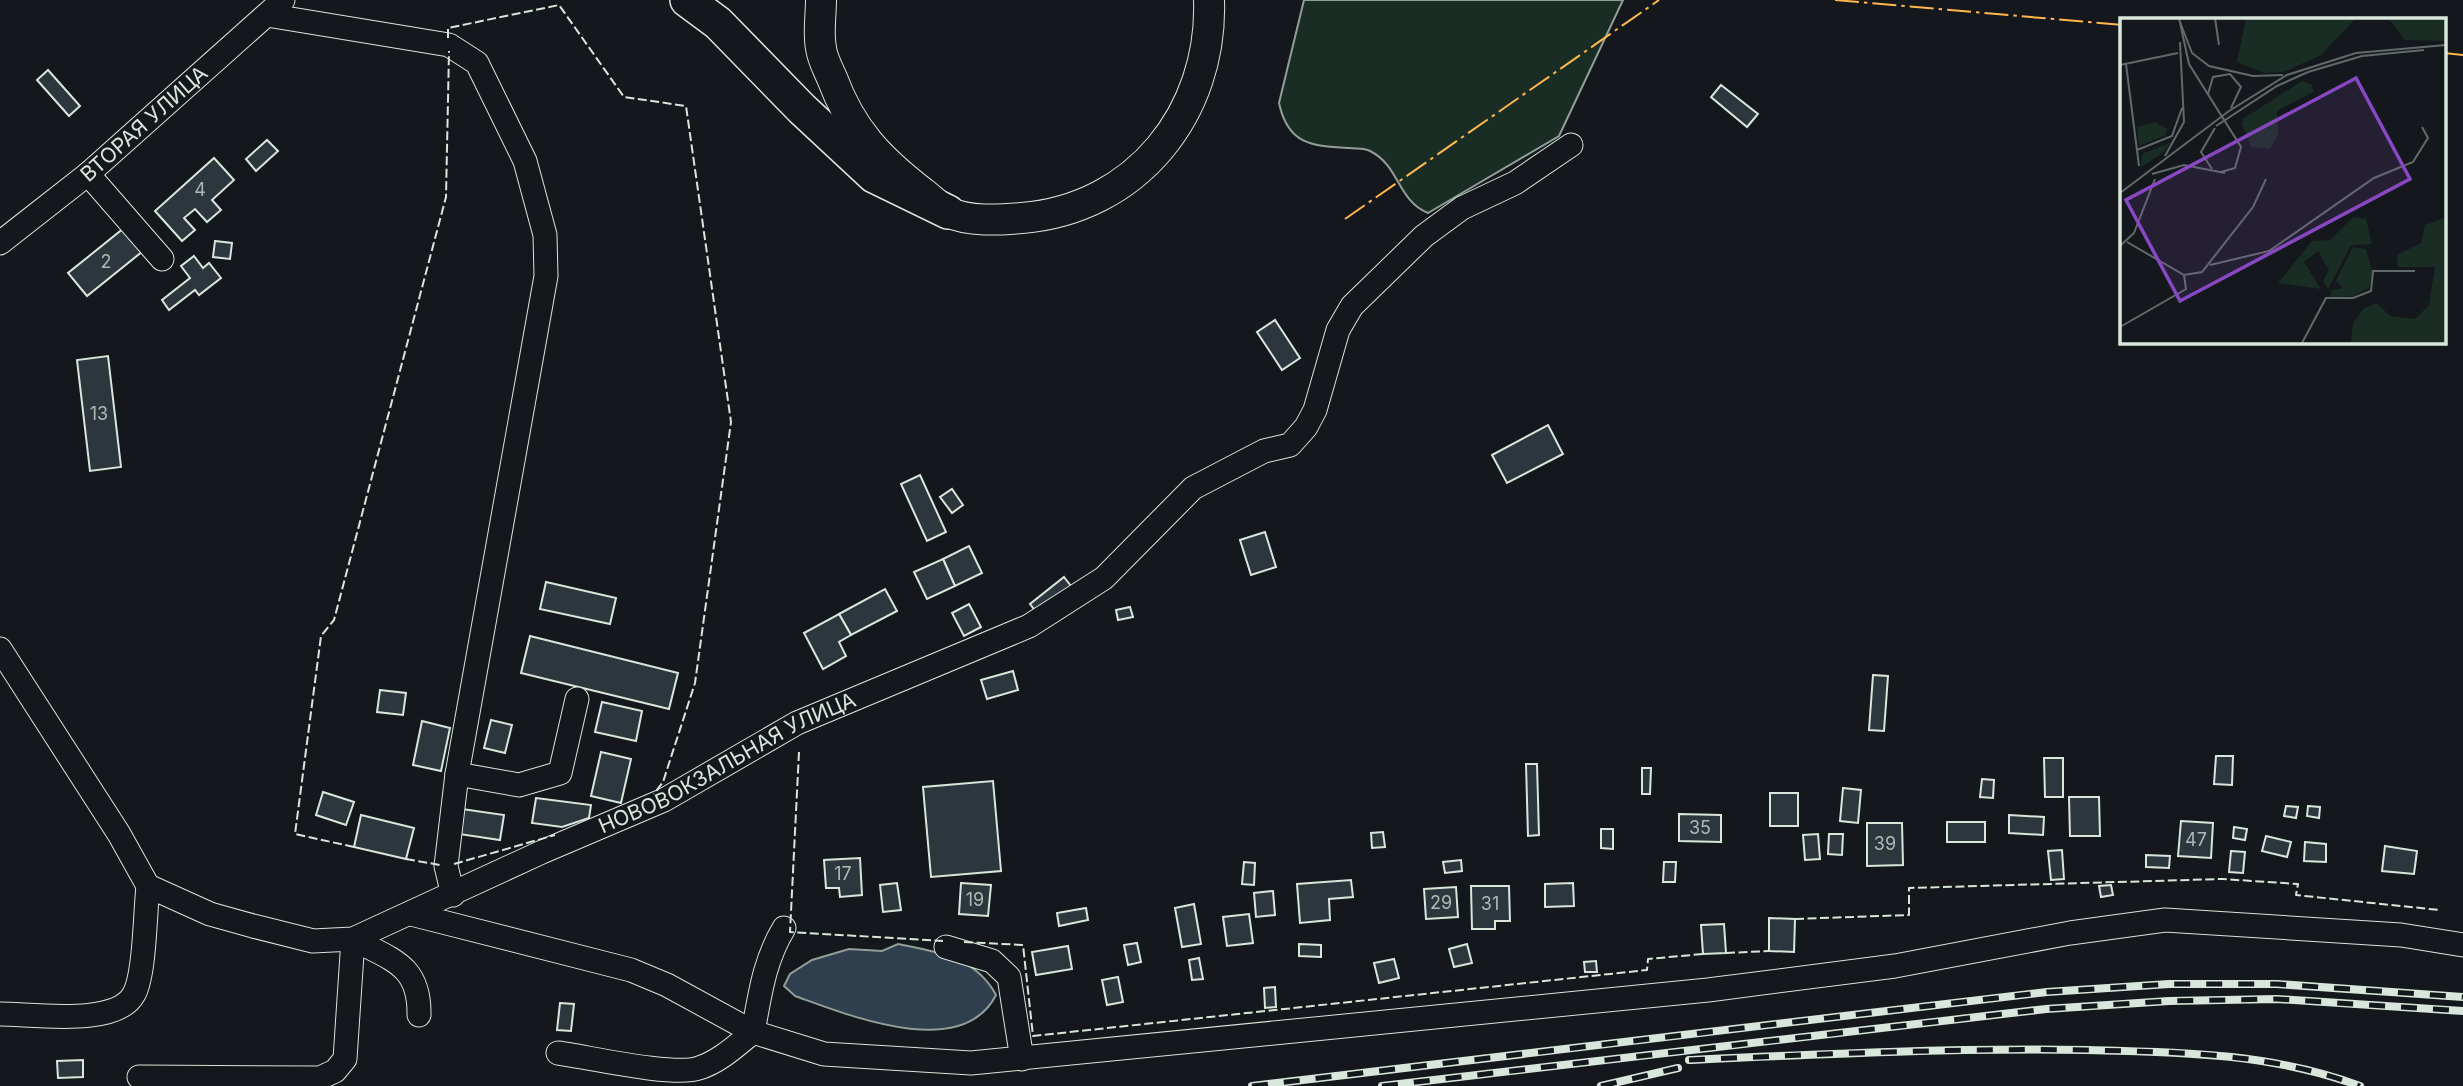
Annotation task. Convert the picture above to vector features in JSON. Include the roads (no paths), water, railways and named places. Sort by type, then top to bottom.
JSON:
[{"type":"highway","points":[[687,0],[718,23],[802,109],[874,176],[948,212]]},
{"type":"main road","points":[[821,0],[821,48],[840,100],[866,142],[884,163],[948,212],[995,220],[1055,215],[1131,178],[1165,145],[1184,112],[1201,68],[1210,23],[1209,0]]},
{"type":"street","name":"ВТОРАЯ УЛИЦА","points":[[0,243],[88,174],[275,7]]},
{"type":"street","points":[[275,7],[449,45],[468,55],[488,82],[525,161],[545,235],[546,276],[457,774],[446,866],[453,895]]},
{"type":"street","name":"НОВОВОКЗАЛЬНАЯ УЛИЦА","points":[[148,886],[210,914],[253,926],[313,941],[353,939],[542,852],[664,800],[797,723],[1028,625],[1104,578],[1193,488],[1264,451],[1290,444],[1306,427],[1322,393],[1338,330],[1352,306],[1446,218],[1515,183],[1571,145]]},
{"type":"street","points":[[88,174],[162,259]]},
{"type":"street","points":[[0,649],[119,834],[148,886],[135,993],[125,1006],[108,1014],[0,1014]]},
{"type":"street","points":[[457,774],[519,785],[560,773],[577,699]]},
{"type":"street","points":[[411,914],[631,970],[667,985],[753,1032],[824,1054],[971,1063],[1708,990],[1895,966],[2070,933],[2165,920],[2401,935],[2463,945]]},
{"type":"street","points":[[558,1053],[652,1068],[697,1069],[725,1054],[753,1032],[771,948],[784,928]]},
{"type":"street","points":[[139,1077],[320,1079],[335,1070],[345,1059],[353,939],[412,975],[420,991],[419,1015]]},
{"type":"street","points":[[946,947],[992,961],[1009,978],[1022,1059]]},
{"type":"water","points":[[898,944],[941,954],[966,964],[988,982],[996,995],[980,1015],[958,1026],[931,1030],[873,1022],[795,996],[784,986],[790,974],[812,960],[849,949],[882,951]]},
{"type":"railway","points":[[1252,1086],[2047,992],[2169,984],[2277,984],[2463,997]]},
{"type":"railway","points":[[1382,1086],[2046,1009],[2169,1001],[2277,999],[2463,1011]]},
{"type":"railway","points":[[1689,1060],[1938,1051],[2157,1052],[2259,1061],[2327,1075],[2360,1086]]},
{"type":"railway","points":[[1601,1086],[1678,1068]]}]
